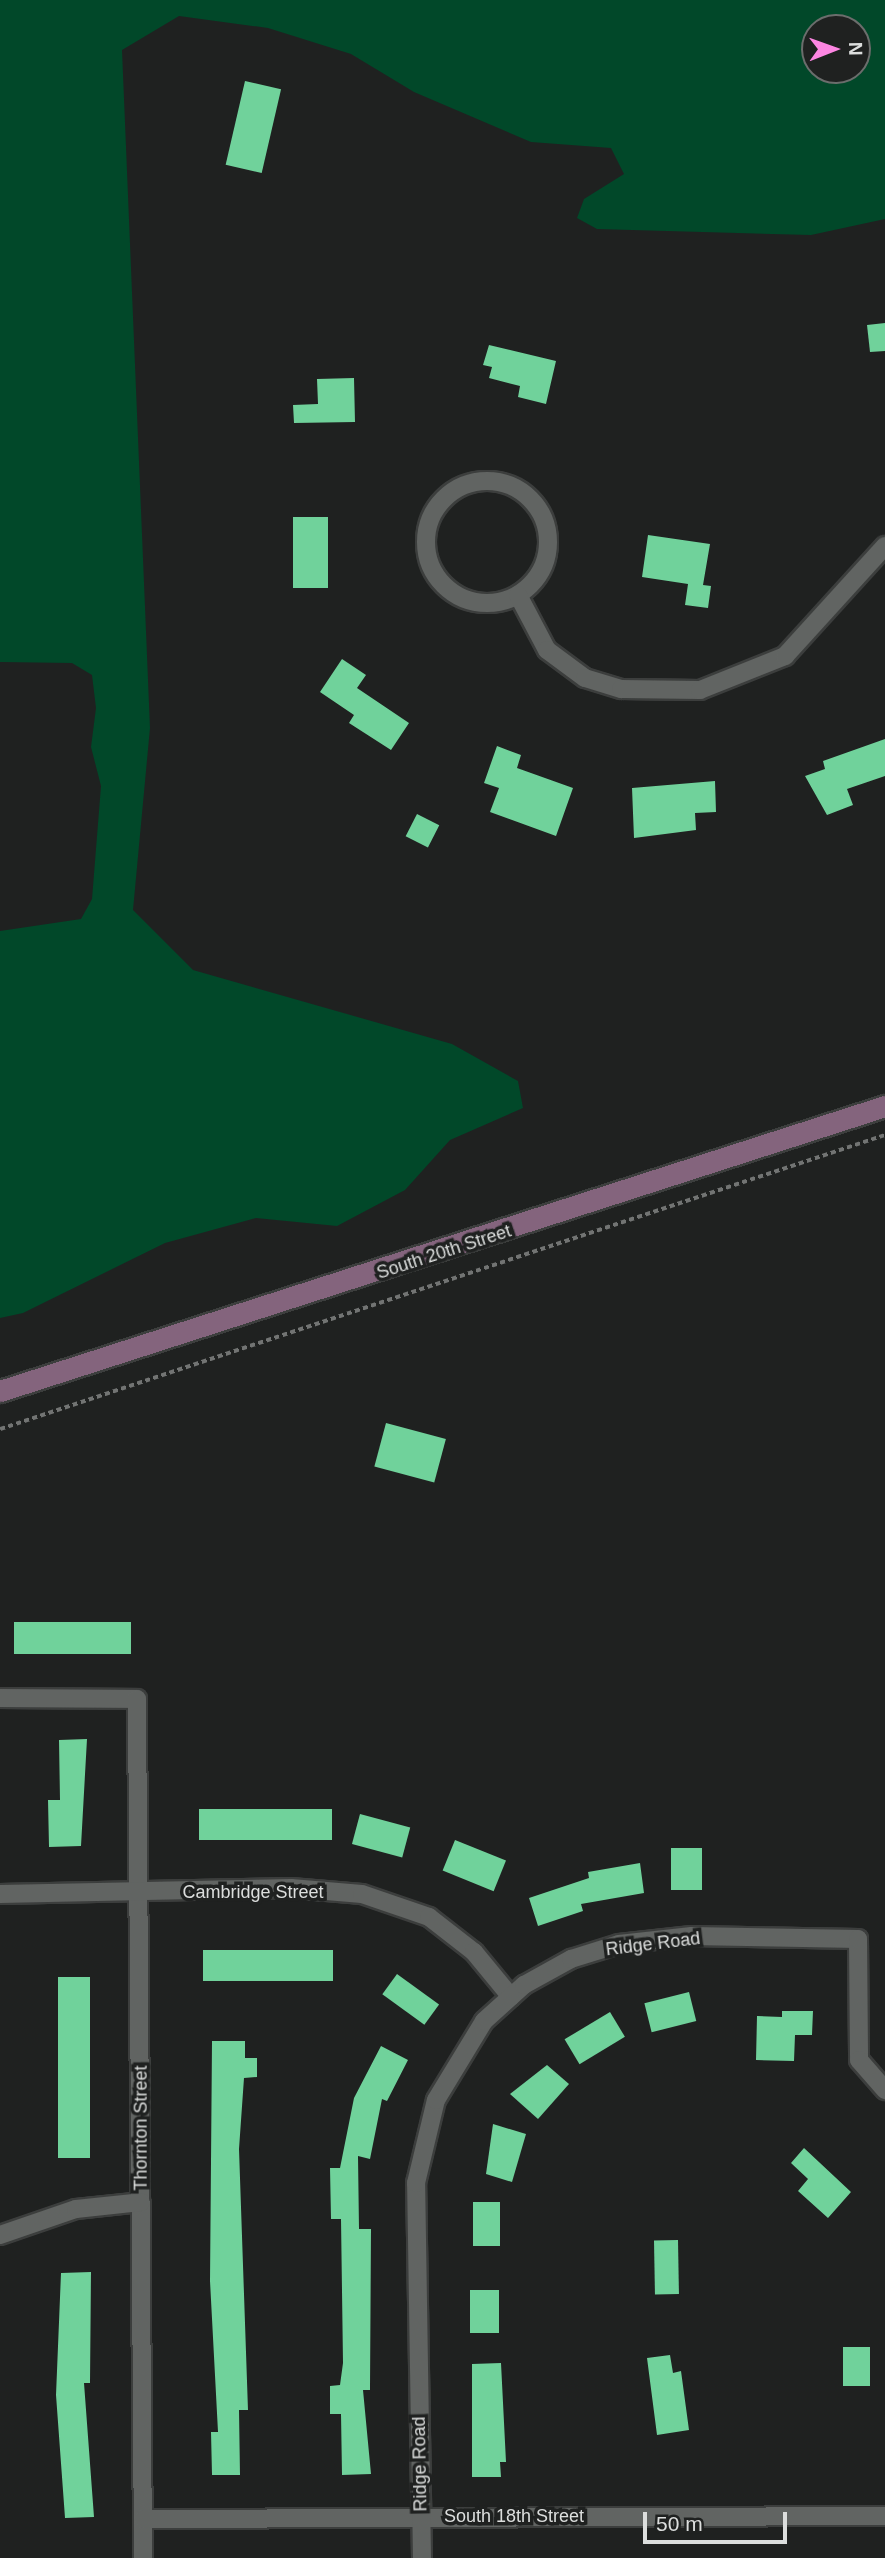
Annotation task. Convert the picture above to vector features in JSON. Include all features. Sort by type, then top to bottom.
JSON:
[{"type":"main road","name":"South 20th Street","points":[[0,1391],[885,1106]]},
{"type":"street","points":[[495,481],[512,486],[539,509],[547,526],[546,561],[518,595],[472,602],[454,595],[430,566],[430,520],[460,486],[495,481]]},
{"type":"street","points":[[518,595],[547,650],[585,678],[635,691],[699,690],[785,656],[885,546]]},
{"type":"street","name":"Thornton Street","points":[[0,1698],[137,1699],[141,1894],[143,2558]]},
{"type":"street","name":"Cambridge Street","points":[[0,1894],[141,1894],[291,1888],[362,1894],[429,1917],[474,1952],[511,1997]]},
{"type":"street","name":"Ridge Road","points":[[422,2558],[416,2208],[423,2140],[453,2066],[511,1997],[571,1959],[619,1944],[692,1936],[858,1939],[859,2060],[885,2090]]},
{"type":"street","points":[[0,2235],[76,2208],[141,2203]]},
{"type":"street","name":"South 18th Street","points":[[143,2519],[885,2516]]},
{"type":"path","points":[[0,1429],[885,1135]]},
{"type":"green space","points":[[0,0],[885,0],[885,219],[811,235],[597,229],[577,218],[584,199],[624,174],[611,148],[531,142],[414,92],[351,54],[268,28],[179,16],[122,50],[150,728],[133,910],[193,970],[452,1044],[518,1081],[523,1108],[450,1140],[405,1190],[337,1226],[256,1218],[165,1243],[23,1313],[0,1318],[0,931],[81,919],[92,899],[101,786],[91,747],[96,708],[92,675],[72,663],[0,662]]},
{"type":"building","points":[[245,81],[281,89],[262,173],[226,165]]},
{"type":"building","points":[[885,323],[885,351],[870,352],[867,325]]},
{"type":"building","points":[[489,345],[556,361],[546,404],[518,397],[520,386],[489,378],[492,367],[483,365]]},
{"type":"building","points":[[354,378],[355,422],[294,423],[293,405],[318,404],[317,379]]},
{"type":"building","points":[[293,517],[328,517],[328,588],[293,588]]},
{"type":"building","points":[[648,535],[710,544],[703,585],[711,586],[708,608],[685,605],[688,584],[642,577]]},
{"type":"building","points":[[342,659],[366,675],[357,688],[409,723],[391,750],[349,723],[354,715],[320,692]]},
{"type":"building","points":[[885,739],[885,776],[847,789],[853,805],[827,815],[805,776],[825,769],[823,761]]},
{"type":"building","points":[[497,746],[521,755],[517,768],[573,788],[556,836],[490,812],[499,788],[484,783]]},
{"type":"building","points":[[715,781],[716,812],[695,813],[696,830],[634,838],[632,788]]},
{"type":"building","points":[[417,814],[439,825],[428,848],[406,836]]},
{"type":"building","points":[[386,1423],[446,1439],[434,1483],[374,1466]]},
{"type":"building","points":[[14,1622],[131,1622],[131,1654],[14,1654]]},
{"type":"building","points":[[87,1739],[81,1846],[49,1847],[48,1800],[60,1800],[59,1740]]},
{"type":"building","points":[[199,1809],[332,1809],[332,1840],[199,1840]]},
{"type":"building","points":[[360,1814],[410,1827],[402,1857],[352,1844]]},
{"type":"building","points":[[455,1840],[506,1861],[494,1891],[443,1871]]},
{"type":"building","points":[[671,1848],[702,1848],[702,1890],[671,1890]]},
{"type":"building","points":[[640,1863],[644,1893],[581,1904],[583,1911],[538,1926],[529,1898],[589,1878],[588,1872]]},
{"type":"building","points":[[203,1950],[333,1950],[333,1981],[203,1981]]},
{"type":"building","points":[[397,1974],[439,2005],[424,2025],[382,1994]]},
{"type":"building","points":[[58,1977],[90,1977],[90,2158],[58,2158]]},
{"type":"building","points":[[689,1992],[696,2021],[652,2032],[644,2003]]},
{"type":"building","points":[[782,2011],[813,2011],[812,2035],[795,2035],[794,2061],[756,2060],[757,2016],[782,2017]]},
{"type":"building","points":[[610,2012],[625,2037],[580,2064],[565,2039]]},
{"type":"building","points":[[212,2041],[245,2041],[245,2058],[257,2058],[257,2077],[244,2078],[239,2149],[248,2410],[239,2410],[240,2475],[212,2475],[211,2432],[218,2432],[210,2281]]},
{"type":"building","points":[[381,2046],[408,2060],[387,2101],[382,2099],[370,2159],[358,2156],[359,2229],[371,2229],[370,2390],[363,2390],[371,2474],[342,2475],[341,2414],[330,2414],[330,2386],[340,2385],[343,2363],[341,2219],[331,2219],[330,2168],[340,2168],[354,2098]]},
{"type":"building","points":[[547,2065],[569,2084],[538,2119],[510,2094]]},
{"type":"building","points":[[493,2124],[526,2134],[512,2182],[486,2174]]},
{"type":"building","points":[[804,2148],[851,2192],[828,2218],[798,2191],[808,2179],[791,2163]]},
{"type":"building","points":[[473,2202],[500,2202],[500,2246],[473,2246]]},
{"type":"building","points":[[654,2240],[678,2240],[679,2294],[655,2294]]},
{"type":"building","points":[[91,2272],[90,2383],[84,2383],[94,2517],[65,2518],[56,2395],[61,2273]]},
{"type":"building","points":[[470,2290],[499,2290],[499,2333],[470,2333]]},
{"type":"building","points":[[843,2347],[870,2347],[870,2386],[843,2386]]},
{"type":"building","points":[[670,2355],[673,2373],[681,2371],[689,2430],[657,2435],[647,2358]]},
{"type":"building","points":[[501,2363],[506,2462],[500,2462],[501,2477],[472,2477],[472,2364]]}]
